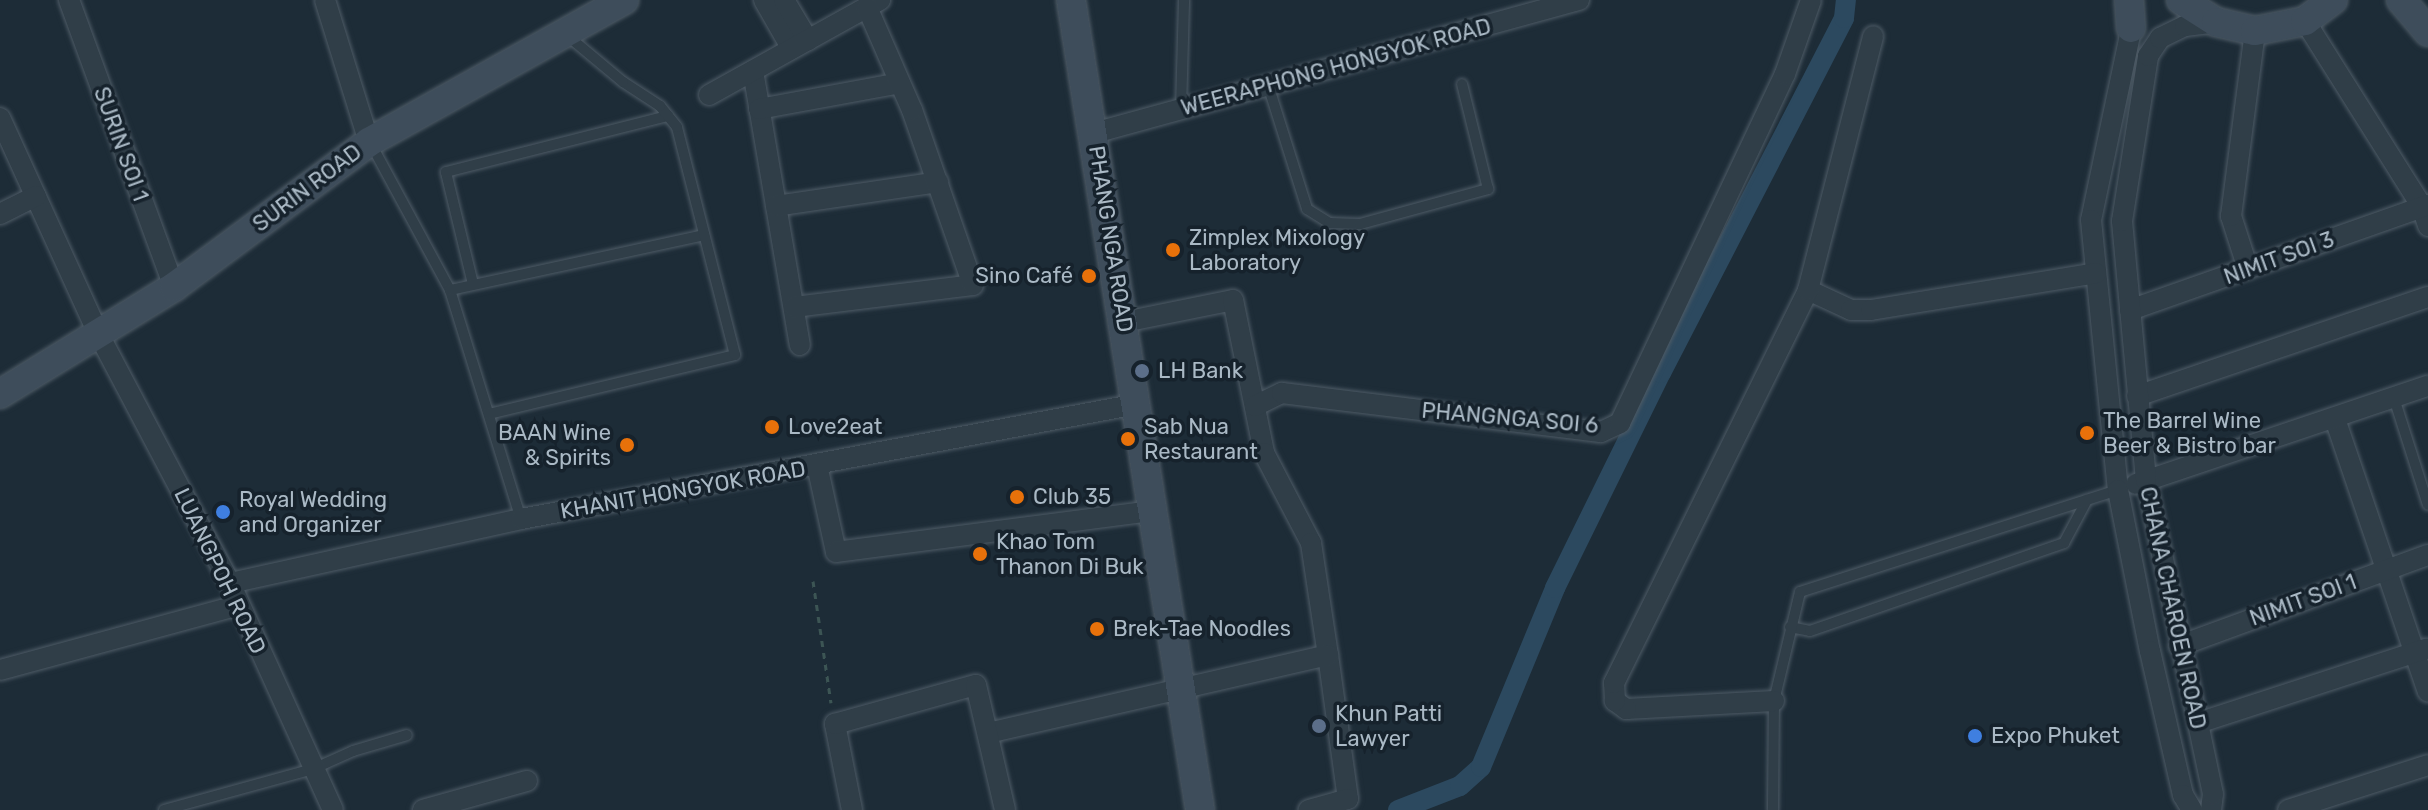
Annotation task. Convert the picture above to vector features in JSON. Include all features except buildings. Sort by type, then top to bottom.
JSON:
[{"type":"street","name":"SURIN SOI 1","points":[[69,0],[174,287]]},
{"type":"street","points":[[325,0],[369,142]]},
{"type":"street","name":"SURIN ROAD","points":[[0,394],[174,287],[369,142],[563,32],[590,8],[624,0]]},
{"type":"street","points":[[764,0],[800,44]]},
{"type":"street","points":[[784,0],[800,44]]},
{"type":"street","name":"PHANG NGA ROAD","points":[[1071,0],[1200,810]]},
{"type":"street","name":"WEERAPHONG HONGYOK ROAD","points":[[1094,133],[1579,0]]},
{"type":"street","name":"PHANGNGA SOI 6","points":[[1255,406],[1282,393],[1601,432],[1620,423],[1785,74],[1811,0]]},
{"type":"street","name":"CHANA CHAROEN ROAD","points":[[2137,0],[2130,14],[2091,220],[2118,490],[2183,795],[2192,810]]},
{"type":"street","points":[[2181,0],[2216,22],[2255,31],[2305,21],[2333,0]]},
{"type":"street","points":[[2401,0],[2428,32]]},
{"type":"street","points":[[709,95],[874,4],[973,285],[794,307]]},
{"type":"street","points":[[2305,21],[2426,213]]},
{"type":"street","name":"CHANA CHAROEN ROAD","points":[[2211,810],[2213,794],[2146,480],[2122,221],[2148,56],[2160,38],[2185,26],[2216,22]]},
{"type":"street","points":[[2248,269],[2231,216],[2255,31]]},
{"type":"street","points":[[1774,701],[1626,709],[1615,701],[1614,683],[1808,290],[1873,36]]},
{"type":"street","points":[[753,71],[800,345]]},
{"type":"street","points":[[759,109],[900,83]]},
{"type":"street","name":"LUANGPOH ROAD","points":[[0,118],[99,335],[230,583],[333,810]]},
{"type":"street","points":[[776,206],[938,182]]},
{"type":"street","points":[[0,214],[36,196]]},
{"type":"street","name":"NIMIT SOI 3","points":[[2130,310],[2426,213]]},
{"type":"street","points":[[1808,290],[1851,310],[1871,310],[2096,273]]},
{"type":"street","points":[[2137,396],[2428,297]]},
{"type":"street","points":[[1124,322],[1233,300],[1264,453],[1311,543],[1328,655],[1348,799],[1309,810]]},
{"type":"street","points":[[2118,490],[2428,386]]},
{"type":"street","name":"KHANIT HONGYOK ROAD","points":[[230,583],[521,519],[1137,404]]},
{"type":"street","points":[[2335,419],[2385,570],[2421,650],[2428,692]]},
{"type":"street","points":[[817,465],[836,552],[1150,511]]},
{"type":"street","name":"NIMIT SOI 1","points":[[2179,646],[2428,555]]},
{"type":"street","points":[[0,670],[239,605]]},
{"type":"street","points":[[2198,723],[2421,650]]},
{"type":"street","points":[[988,733],[1328,655]]},
{"type":"street","points":[[852,810],[835,724],[976,685],[1005,810]]},
{"type":"street","points":[[2288,810],[2428,765]]},
{"type":"street","points":[[423,810],[527,781]]},
{"type":"lane","points":[[1181,109],[1184,0]]},
{"type":"lane","points":[[489,414],[735,355],[677,127],[660,106],[623,82],[563,32]]},
{"type":"lane","points":[[1268,85],[1307,209],[1329,223],[1360,224],[1488,189],[1462,84]]},
{"type":"lane","points":[[473,284],[446,172],[668,116]]},
{"type":"lane","points":[[369,142],[450,290],[521,519]]},
{"type":"lane","points":[[450,290],[704,235]]},
{"type":"lane","points":[[2394,398],[2428,505]]},
{"type":"lane","points":[[1773,810],[1774,701],[1800,592],[2118,490]]},
{"type":"lane","points":[[1790,627],[1810,631],[2064,543],[2087,500]]},
{"type":"lane","points":[[164,810],[313,769],[353,751],[407,735]]},
{"type":"path","points":[[813,581],[835,724]]},
{"type":"waterway","points":[[1398,810],[1460,786],[1481,767],[1555,588],[1661,373],[1844,18],[1846,0]]},
{"type":"place","name":"Zimplex Mixology Laboratory","points":[[1173,250]]},
{"type":"place","name":"Sino Café","points":[[1089,276]]},
{"type":"place","name":"LH Bank","points":[[1142,371]]},
{"type":"place","name":"Love2eat","points":[[772,427]]},
{"type":"place","name":"The Barrel Wine Beer & Bistro bar","points":[[2087,433]]},
{"type":"place","name":"Sab Nua Restaurant","points":[[1128,439]]},
{"type":"place","name":"BAAN Wine & Spirits","points":[[627,445]]},
{"type":"place","name":"Club 35","points":[[1017,497]]},
{"type":"place","name":"Royal Wedding and Organizer","points":[[223,512]]},
{"type":"place","name":"Khao Tom Thanon Di Buk","points":[[980,554]]},
{"type":"place","name":"Brek-Tae Noodles","points":[[1097,629]]},
{"type":"place","name":"Khun Patti Lawyer","points":[[1319,726]]},
{"type":"place","name":"Expo Phuket","points":[[1975,736]]}]
